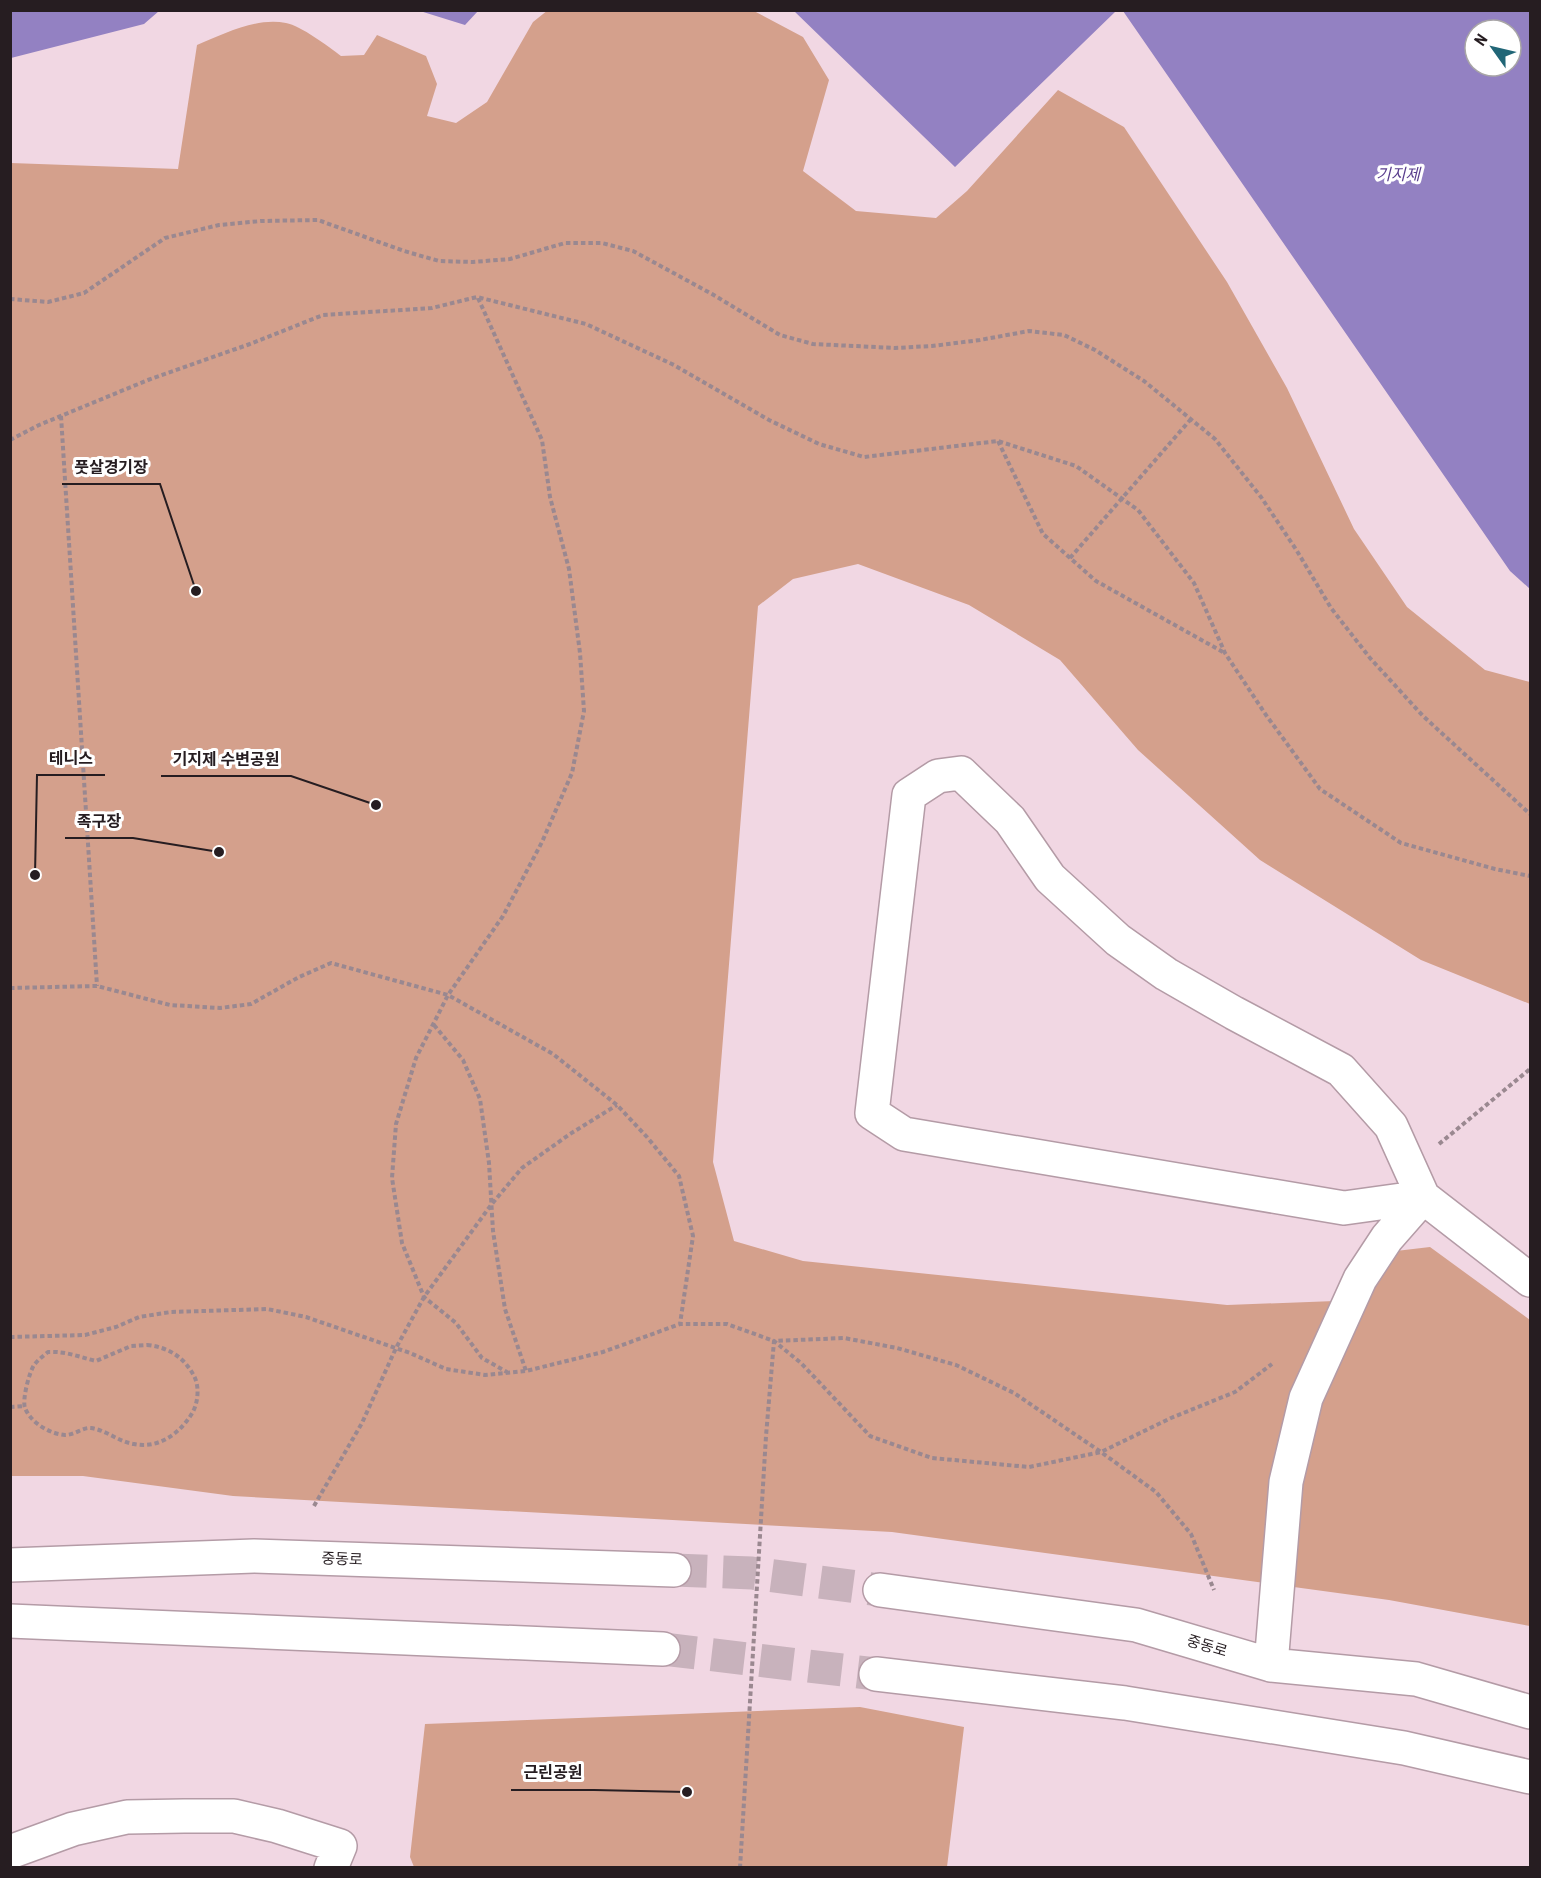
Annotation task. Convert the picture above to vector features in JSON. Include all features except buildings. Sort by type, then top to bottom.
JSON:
[{"type":"street","points":[[1423,1197],[1344,1208],[904,1134],[872,1113],[909,795],[938,776],[961,772],[1010,820],[1050,878],[1118,939],[1166,974],[1341,1070],[1391,1126],[1423,1197],[1530,1280]]},
{"type":"street","points":[[1271,1665],[1286,1482],[1306,1398],[1360,1279],[1387,1238],[1423,1197]]},
{"type":"street","name":"중동로","points":[[10,1565],[254,1556],[674,1570]]},
{"type":"street","name":"중동로","points":[[880,1590],[1136,1626],[1271,1665],[1416,1680],[1530,1712]]},
{"type":"street","points":[[10,1621],[663,1649]]},
{"type":"street","points":[[876,1674],[1125,1703],[1404,1748],[1530,1777]]},
{"type":"street","points":[[10,1852],[74,1829],[127,1817],[234,1816],[277,1826],[340,1846],[331,1868]]},
{"type":"path","points":[[10,299],[48,302],[84,294],[165,238],[219,225],[261,221],[318,220],[439,261],[473,262],[510,259],[565,243],[602,243],[633,251],[712,294],[780,335],[813,344],[895,348],[980,340],[1029,331],[1064,335],[1095,350],[1144,381],[1215,439],[1261,497],[1298,551],[1331,608],[1370,658],[1423,716],[1530,814]]},
{"type":"path","points":[[477,297],[542,440],[550,497],[569,569],[580,653],[584,711],[572,773],[542,842],[504,916],[448,995],[416,1058],[396,1124],[392,1178],[402,1243],[424,1297],[456,1323],[482,1358],[508,1373]]},
{"type":"path","points":[[10,440],[148,380],[323,315],[432,308],[477,297],[586,324],[674,365],[769,420],[819,444],[864,457],[998,441],[1076,466],[1138,510],[1194,583],[1225,653],[1266,715],[1320,789],[1401,843],[1495,869],[1530,876]]},
{"type":"path","points":[[61,416],[97,986]]},
{"type":"path","points":[[1070,558],[1191,419]]},
{"type":"path","points":[[998,441],[1043,534],[1096,581],[1225,653]]},
{"type":"path","points":[[10,988],[97,986],[170,1005],[220,1008],[251,1005],[299,977],[331,963],[448,995],[553,1054],[617,1105],[679,1176],[693,1236],[680,1324]]},
{"type":"path","points":[[433,1025],[463,1060],[480,1099],[489,1163],[493,1231],[505,1309],[526,1371]]},
{"type":"path","points":[[1411,1167],[1530,1070]]},
{"type":"path","points":[[314,1506],[362,1423],[396,1348],[424,1297],[491,1205],[522,1168],[570,1134],[617,1105]]},
{"type":"path","points":[[10,1337],[85,1335],[116,1327],[139,1317],[171,1311],[267,1309],[306,1317],[396,1348],[446,1369],[485,1375],[526,1371],[603,1352],[680,1324],[727,1324],[774,1341],[801,1363],[870,1436],[932,1458],[1029,1467],[1101,1452],[1171,1418],[1235,1392],[1272,1364]]},
{"type":"path","points":[[774,1341],[844,1338],[897,1348],[956,1365],[1014,1393],[1156,1492],[1191,1534],[1214,1590]]},
{"type":"path","points":[[740,1868],[766,1436],[774,1341]]},
{"type":"path","points":[[131,1346],[159,1346],[176,1353],[196,1378],[198,1395],[195,1409],[184,1425],[165,1441],[146,1444],[134,1444],[88,1428],[67,1435],[52,1433],[28,1414],[24,1406],[28,1381],[35,1364],[48,1352],[74,1353],[96,1361],[131,1346]]},
{"type":"path","points":[[10,1407],[24,1406]]},
{"type":"shaded area","points":[[548,10],[754,11],[803,37],[829,80],[803,171],[856,211],[936,218],[967,191],[1058,90],[1124,127],[1227,282],[1287,388],[1354,529],[1407,607],[1485,670],[1530,682],[1530,1004],[1421,960],[1260,860],[1138,750],[1060,660],[969,605],[858,564],[793,579],[758,606],[713,1162],[734,1241],[803,1261],[1227,1305],[1361,1300],[1396,1251],[1430,1247],[1530,1320],[1530,1626],[1389,1600],[892,1532],[233,1496],[83,1476],[11,1476],[11,163],[178,169],[197,45],[240,28],[263,22],[286,23],[299,28],[341,56],[364,55],[377,35],[426,56],[437,84],[427,116],[456,123],[487,102],[533,22]]},
{"type":"shaded area","points":[[860,1707],[964,1727],[947,1867],[414,1867],[410,1857],[425,1724]]},
{"type":"water","points":[[11,10],[159,11],[144,24],[11,58]]},
{"type":"water","points":[[420,11],[478,11],[465,25]]},
{"type":"water","points":[[794,11],[1116,11],[955,167]]},
{"type":"water","name":"기지제","points":[[1123,11],[1530,11],[1530,589],[1510,571]]},
{"type":"tunnel","points":[[674,1570],[752,1573],[880,1590]]},
{"type":"tunnel","points":[[663,1649],[876,1674]]},
{"type":"place","name":"풋살경기장","points":[[196,591]]},
{"type":"place","name":"기지제 수변공원","points":[[376,805]]},
{"type":"place","name":"족구장","points":[[219,852]]},
{"type":"place","name":"테니스","points":[[35,875]]},
{"type":"place","name":"근린공원","points":[[687,1792]]}]
